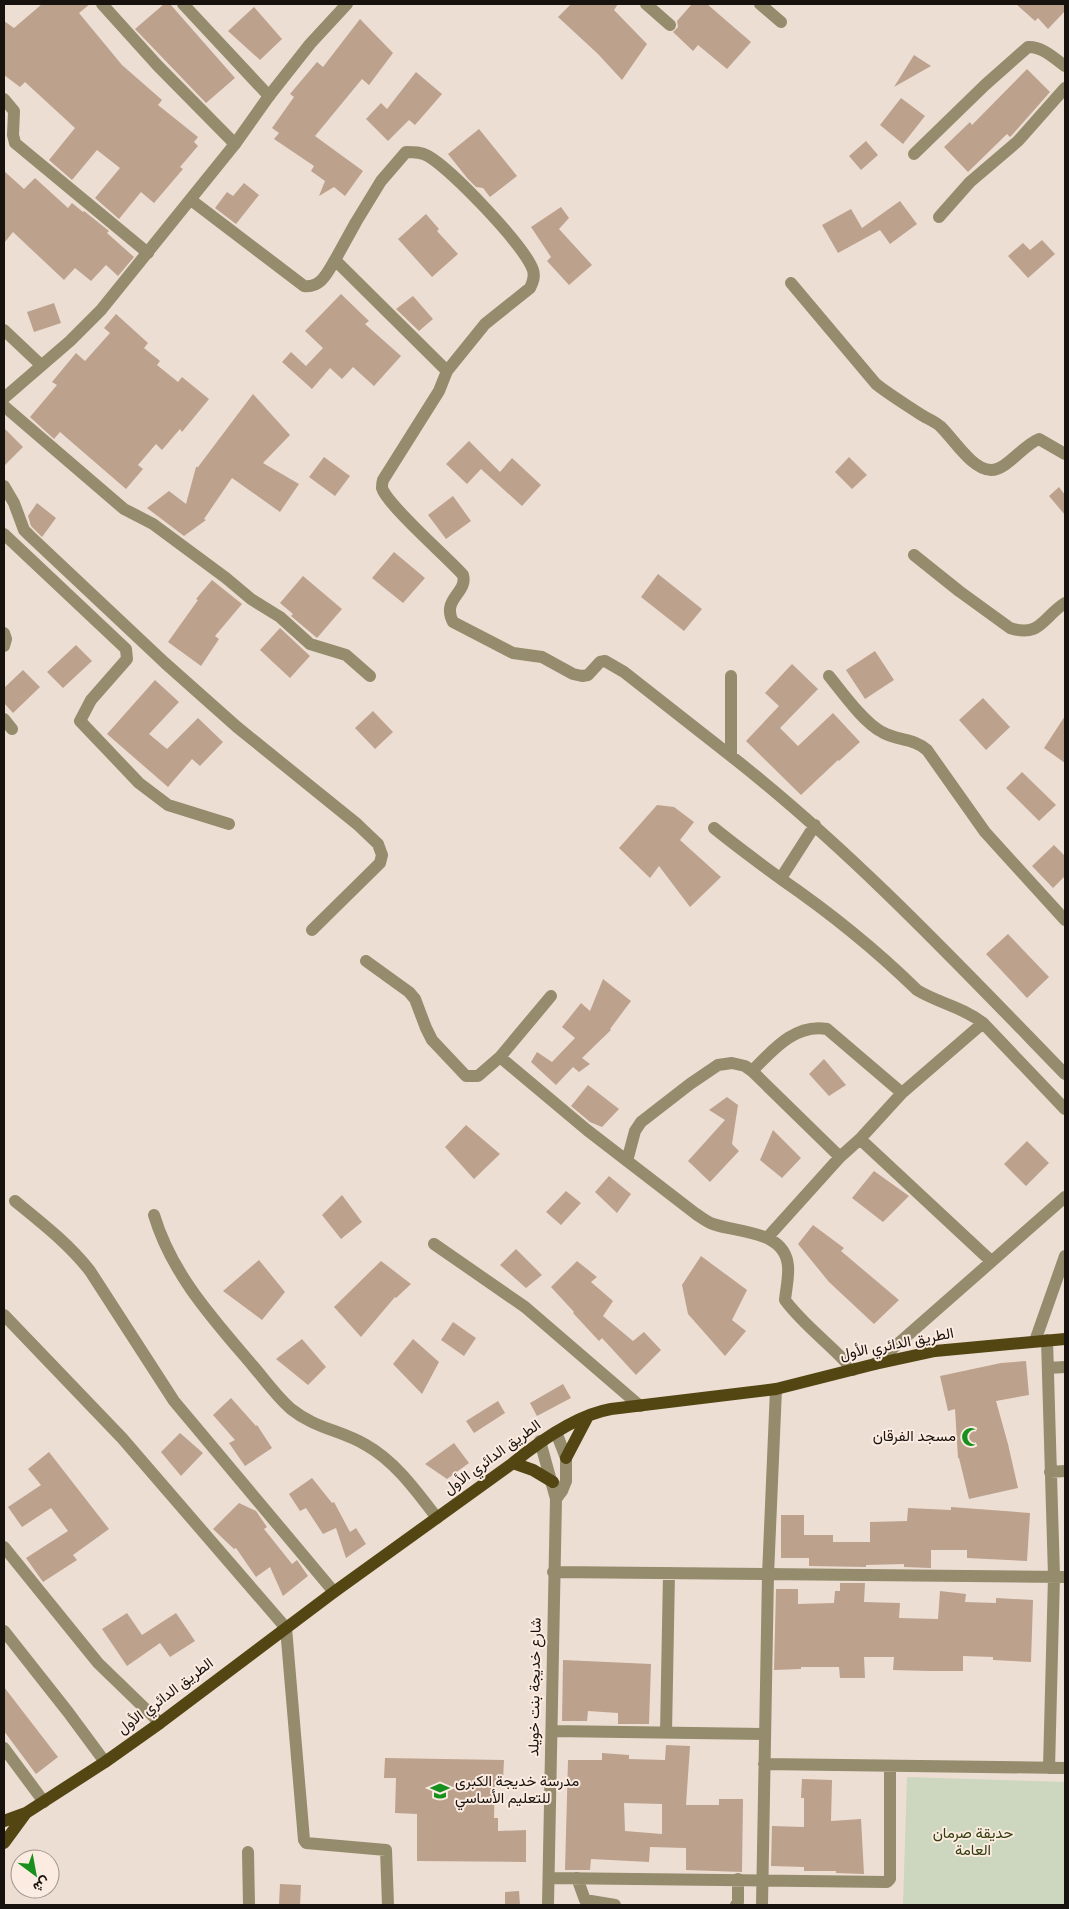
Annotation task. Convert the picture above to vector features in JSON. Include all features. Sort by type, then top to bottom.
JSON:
[{"type":"main road","name":"الطريق الدائري الأول","points":[[26,1813],[105,1762],[160,1723],[334,1592],[513,1463],[540,1441],[588,1416],[605,1410],[776,1389],[935,1351],[1065,1339]]},
{"type":"main road","points":[[566,1458],[588,1416]]},
{"type":"main road","points":[[513,1463],[533,1470],[553,1482]]},
{"type":"main road","points":[[4,1821],[26,1813]]},
{"type":"main road","points":[[4,1843],[26,1813]]},
{"type":"street","points":[[102,4],[158,66],[235,144]]},
{"type":"street","points":[[183,4],[269,96]]},
{"type":"street","points":[[4,398],[102,310],[235,144],[269,96],[310,44],[347,4]]},
{"type":"street","points":[[646,4],[670,25]]},
{"type":"street","points":[[760,4],[781,22]]},
{"type":"street","points":[[914,154],[1028,47],[1034,46],[1042,50],[1065,66]]},
{"type":"street","points":[[939,218],[970,182],[1018,141],[1065,88]]},
{"type":"street","points":[[4,99],[14,112],[13,135],[15,143],[148,253]]},
{"type":"street","points":[[191,200],[304,286],[312,286],[319,284],[336,260],[381,181],[406,152],[417,152],[428,156],[444,168],[511,236],[532,268],[534,280],[530,288],[485,324],[447,371],[439,391],[383,480],[382,487],[385,493],[402,514],[463,575],[463,583],[449,607],[449,614],[453,622],[513,653],[542,657],[572,674],[588,675],[600,662],[606,661],[624,672],[815,825],[935,939],[1065,1074]]},
{"type":"street","points":[[336,260],[447,371]]},
{"type":"street","points":[[791,283],[876,384],[889,395],[939,426],[979,466],[992,470],[1000,468],[1031,442],[1039,440],[1065,454]]},
{"type":"street","points":[[4,330],[41,366]]},
{"type":"street","points":[[4,406],[124,509],[153,524],[251,599],[280,617],[310,644],[346,655],[370,676]]},
{"type":"street","points":[[4,486],[14,503],[24,530],[30,536],[237,727],[357,824],[378,844],[382,855],[380,864],[312,930]]},
{"type":"street","points":[[4,534],[126,649],[127,659],[91,700],[80,721],[139,783],[168,805],[229,824]]},
{"type":"street","points":[[914,555],[995,618],[1010,628],[1019,631],[1025,632],[1033,629],[1065,603]]},
{"type":"street","points":[[4,632],[6,639],[4,646]]},
{"type":"street","points":[[731,676],[731,756]]},
{"type":"street","points":[[829,676],[872,725],[890,736],[920,744],[928,750],[985,832],[1065,920]]},
{"type":"street","points":[[781,878],[815,825]]},
{"type":"street","points":[[714,828],[745,854],[781,878],[865,942],[917,990],[926,996],[971,1013],[983,1023],[1065,1109]]},
{"type":"street","points":[[366,961],[415,998],[432,1040],[466,1076],[478,1076],[500,1057],[551,996]]},
{"type":"street","points":[[767,1238],[840,1157],[860,1139],[902,1093],[983,1023]]},
{"type":"street","points":[[752,1071],[778,1044],[794,1034],[820,1028],[827,1029],[902,1093]]},
{"type":"street","points":[[500,1057],[587,1130],[696,1214],[713,1224],[767,1238],[776,1243],[784,1252],[788,1266],[785,1300],[794,1312],[840,1355],[853,1370]]},
{"type":"street","points":[[627,1161],[635,1131],[641,1122],[718,1065],[732,1063],[745,1066],[752,1071],[840,1157]]},
{"type":"street","points":[[860,1139],[991,1261]]},
{"type":"street","points":[[875,1364],[1065,1197]]},
{"type":"street","points":[[15,1201],[67,1244],[78,1256],[90,1271],[174,1401],[334,1592]]},
{"type":"street","points":[[154,1215],[167,1250],[181,1276],[207,1312],[290,1408],[317,1426],[366,1445],[394,1468],[414,1488],[437,1518]]},
{"type":"street","points":[[434,1244],[525,1308],[640,1406]]},
{"type":"street","points":[[1049,1768],[1059,1576],[1050,1472],[1048,1368],[1041,1340],[1065,1256]]},
{"type":"street","points":[[4,1315],[122,1438],[286,1628],[304,1840],[306,1843],[386,1850],[388,1905]]},
{"type":"street","points":[[1048,1368],[1065,1367]]},
{"type":"street","points":[[762,1905],[768,1575],[776,1389]]},
{"type":"street","points":[[556,1432],[566,1458],[565,1486],[556,1499]]},
{"type":"street","points":[[540,1441],[553,1482],[556,1499]]},
{"type":"street","points":[[1050,1472],[1065,1471]]},
{"type":"street","name":"شارع خديجة بنت خويلد","points":[[548,1905],[553,1572],[556,1499]]},
{"type":"street","points":[[4,1547],[98,1663],[160,1723]]},
{"type":"street","points":[[553,1572],[1059,1576]]},
{"type":"street","points":[[666,1732],[669,1573]]},
{"type":"street","points":[[4,1631],[105,1762]]},
{"type":"street","points":[[552,1731],[765,1734]]},
{"type":"street","points":[[4,1748],[44,1802]]},
{"type":"street","points":[[764,1764],[1065,1768]]},
{"type":"street","points":[[549,1878],[889,1881],[890,1766]]},
{"type":"street","points":[[248,1852],[249,1905]]},
{"type":"street","points":[[577,1878],[584,1900],[615,1905]]},
{"type":"street","points":[[736,1905],[738,1902],[738,1880]]},
{"type":"green space","name":"حديقة صرمان العامة","points":[[907,1777],[1065,1782],[1065,1905],[903,1905]]},
{"type":"building","points":[[42,4],[90,4],[79,13],[122,65],[162,100],[158,105],[198,137],[194,142],[198,146],[180,167],[183,169],[154,203],[141,192],[119,219],[95,198],[120,168],[97,150],[72,180],[49,160],[75,128],[25,82],[20,87],[4,75],[4,21],[14,28]]},
{"type":"building","points":[[164,4],[170,4],[235,78],[206,103],[135,29]]},
{"type":"building","points":[[571,4],[618,4],[614,10],[647,44],[622,80],[598,54],[558,17]]},
{"type":"building","points":[[692,4],[707,4],[751,42],[727,69],[698,45],[693,51],[673,32],[678,27],[677,21]]},
{"type":"building","points":[[1016,4],[1065,4],[1065,11],[1048,29],[1038,18],[1035,21]]},
{"type":"building","points":[[254,7],[282,39],[260,60],[228,31]]},
{"type":"building","points":[[360,19],[393,53],[369,85],[362,79],[315,136],[363,171],[345,196],[334,187],[319,196],[325,181],[311,171],[314,166],[274,139],[279,133],[272,128],[294,97],[290,94],[317,62],[323,67]]},
{"type":"building","points":[[914,55],[931,66],[894,87]]},
{"type":"building","points":[[1027,69],[1050,92],[1010,137],[1007,134],[968,172],[944,147],[970,122],[972,125]]},
{"type":"building","points":[[416,72],[442,94],[415,125],[409,120],[388,141],[366,119],[381,103],[387,109]]},
{"type":"building","points":[[901,98],[925,116],[903,144],[880,125]]},
{"type":"building","points":[[479,129],[517,176],[490,197],[483,188],[476,187],[468,179],[448,154]]},
{"type":"building","points":[[866,141],[878,155],[861,170],[849,156]]},
{"type":"building","points":[[4,171],[24,189],[35,178],[68,208],[72,203],[84,211],[109,231],[107,233],[134,257],[118,276],[106,265],[91,281],[75,268],[64,280],[13,232],[4,243]]},
{"type":"building","points":[[244,183],[259,195],[236,224],[215,208],[227,192],[233,196]]},
{"type":"building","points":[[900,201],[917,224],[890,244],[880,230],[838,253],[822,225],[851,209],[862,228]]},
{"type":"building","points":[[561,207],[569,218],[559,229],[592,265],[569,285],[547,261],[551,257],[531,227]]},
{"type":"building","points":[[426,214],[439,229],[437,231],[458,254],[432,277],[398,239]]},
{"type":"building","points":[[1042,240],[1055,254],[1028,278],[1008,256],[1023,243],[1030,250]]},
{"type":"building","points":[[341,294],[369,321],[365,324],[401,356],[374,386],[353,367],[342,379],[330,368],[312,389],[282,362],[291,352],[306,366],[323,348],[305,331]]},
{"type":"building","points":[[413,296],[433,319],[419,331],[396,309]]},
{"type":"building","points":[[54,303],[61,323],[34,332],[27,312]]},
{"type":"building","points":[[116,314],[148,343],[144,348],[160,361],[157,365],[178,382],[182,377],[209,399],[182,432],[180,429],[162,450],[156,444],[138,465],[143,469],[126,489],[60,432],[54,439],[30,417],[57,385],[52,382],[76,353],[85,361],[110,333],[104,328]]},
{"type":"building","points":[[253,394],[290,435],[263,463],[299,484],[280,512],[232,478],[204,519],[206,520],[184,536],[147,508],[169,491],[186,504],[196,467],[198,467]]},
{"type":"building","points":[[4,428],[23,447],[4,466]]},
{"type":"building","points":[[469,441],[500,472],[512,458],[541,485],[522,506],[481,469],[467,484],[446,464]]},
{"type":"building","points":[[324,457],[350,476],[335,496],[309,477]]},
{"type":"building","points":[[849,457],[867,475],[852,489],[835,472]]},
{"type":"building","points":[[1059,487],[1065,495],[1065,515],[1049,496]]},
{"type":"building","points":[[453,496],[471,521],[446,539],[428,515]]},
{"type":"building","points":[[37,503],[56,518],[42,537],[31,526],[28,516]]},
{"type":"building","points":[[394,552],[425,578],[403,603],[372,578]]},
{"type":"building","points":[[658,574],[702,609],[684,631],[641,597]]},
{"type":"building","points":[[303,576],[342,609],[317,638],[291,616],[293,614],[280,603]]},
{"type":"building","points":[[212,580],[242,604],[215,636],[219,639],[201,666],[168,642],[198,600],[196,599]]},
{"type":"building","points":[[280,628],[310,656],[290,678],[260,650]]},
{"type":"building","points":[[76,645],[92,661],[63,688],[47,672]]},
{"type":"building","points":[[875,651],[894,680],[865,699],[846,670]]},
{"type":"building","points":[[792,664],[818,689],[780,728],[798,746],[833,713],[860,742],[801,795],[746,741],[779,706],[765,693]]},
{"type":"building","points":[[23,670],[40,687],[13,713],[4,703],[4,688]]},
{"type":"building","points":[[155,680],[179,702],[149,734],[167,749],[198,718],[223,742],[200,766],[192,759],[168,787],[107,734]]},
{"type":"building","points":[[983,698],[1010,727],[986,750],[959,720]]},
{"type":"building","points":[[373,711],[393,732],[375,749],[355,728]]},
{"type":"building","points":[[1065,716],[1065,763],[1044,748]]},
{"type":"building","points":[[1022,772],[1056,805],[1039,821],[1006,788]]},
{"type":"building","points":[[657,805],[674,807],[694,822],[680,840],[721,877],[690,907],[659,866],[650,878],[619,848]]},
{"type":"building","points":[[1054,845],[1065,856],[1065,876],[1053,888],[1032,866]]},
{"type":"building","points":[[1008,934],[1049,977],[1027,998],[986,954]]},
{"type":"building","points":[[603,979],[631,1001],[611,1030],[582,1058],[590,1064],[579,1072],[573,1067],[556,1085],[531,1062],[537,1052],[552,1062],[575,1038],[562,1027],[581,1003],[590,1011]]},
{"type":"building","points":[[824,1059],[846,1085],[829,1096],[809,1074]]},
{"type":"building","points":[[588,1085],[619,1109],[602,1127],[590,1122],[571,1106]]},
{"type":"building","points":[[727,1097],[738,1105],[732,1144],[739,1151],[710,1182],[688,1161],[725,1120],[709,1110]]},
{"type":"building","points":[[466,1125],[500,1154],[474,1179],[445,1147]]},
{"type":"building","points":[[773,1130],[801,1158],[782,1178],[760,1160]]},
{"type":"building","points":[[1027,1141],[1049,1163],[1026,1186],[1004,1164]]},
{"type":"building","points":[[874,1171],[909,1196],[883,1222],[852,1198]]},
{"type":"building","points":[[609,1176],[631,1194],[617,1213],[595,1192]]},
{"type":"building","points":[[566,1191],[581,1203],[561,1225],[546,1212]]},
{"type":"building","points":[[342,1195],[362,1222],[341,1239],[322,1215]]},
{"type":"building","points":[[813,1225],[844,1248],[841,1251],[899,1300],[874,1324],[829,1282],[798,1244]]},
{"type":"building","points":[[516,1249],[542,1275],[526,1288],[500,1265]]},
{"type":"building","points":[[701,1256],[747,1290],[732,1320],[746,1331],[725,1356],[688,1314],[682,1285]]},
{"type":"building","points":[[259,1260],[285,1292],[262,1320],[223,1291]]},
{"type":"building","points":[[381,1261],[411,1284],[395,1297],[361,1337],[334,1307]]},
{"type":"building","points":[[577,1261],[597,1277],[591,1282],[613,1301],[603,1316],[633,1341],[644,1332],[661,1350],[636,1375],[602,1338],[599,1341],[551,1287]]},
{"type":"building","points":[[453,1322],[476,1338],[464,1356],[441,1340]]},
{"type":"building","points":[[302,1339],[326,1367],[308,1385],[276,1359]]},
{"type":"building","points":[[413,1339],[439,1362],[422,1394],[393,1364]]},
{"type":"building","points":[[1026,1361],[1029,1395],[996,1401],[1018,1488],[969,1499],[958,1458],[955,1409],[948,1411],[940,1376],[1001,1363]]},
{"type":"building","points":[[563,1384],[571,1398],[537,1416],[530,1403]]},
{"type":"building","points":[[231,1398],[257,1425],[272,1448],[245,1466],[229,1443],[235,1440],[213,1415]]},
{"type":"building","points":[[498,1401],[505,1413],[474,1433],[466,1421]]},
{"type":"building","points":[[180,1433],[203,1453],[181,1476],[161,1452]]},
{"type":"building","points":[[454,1443],[469,1463],[447,1479],[425,1464]]},
{"type":"building","points":[[49,1452],[109,1529],[73,1555],[77,1560],[43,1582],[26,1558],[68,1531],[51,1508],[22,1527],[8,1507],[41,1485],[28,1469]]},
{"type":"building","points":[[312,1478],[332,1503],[334,1502],[350,1532],[356,1528],[366,1544],[346,1558],[336,1528],[323,1534],[306,1508],[300,1511],[289,1494]]},
{"type":"building","points":[[239,1503],[256,1511],[267,1527],[264,1529],[292,1564],[297,1560],[308,1576],[283,1596],[270,1567],[256,1577],[236,1548],[234,1549],[213,1529]]},
{"type":"building","points":[[951,1507],[1030,1513],[1027,1561],[967,1558],[967,1550],[931,1550],[931,1568],[904,1567],[904,1564],[866,1565],[866,1567],[809,1566],[809,1558],[781,1558],[781,1515],[804,1515],[804,1535],[833,1535],[833,1542],[870,1542],[870,1522],[907,1521],[908,1508],[951,1510]]},
{"type":"building","points":[[840,1583],[865,1583],[864,1602],[900,1603],[899,1618],[938,1619],[940,1591],[966,1594],[965,1602],[996,1603],[996,1598],[1033,1600],[1031,1662],[993,1660],[993,1657],[963,1656],[963,1671],[893,1670],[894,1657],[864,1657],[865,1678],[840,1678],[839,1667],[801,1667],[801,1669],[774,1670],[776,1589],[798,1589],[798,1604],[834,1603],[835,1591],[840,1591]]},
{"type":"building","points":[[127,1613],[142,1635],[176,1613],[195,1641],[170,1657],[160,1643],[127,1666],[102,1629]]},
{"type":"building","points":[[563,1660],[651,1664],[649,1724],[618,1724],[618,1713],[588,1711],[587,1721],[562,1721]]},
{"type":"building","points":[[4,1687],[58,1757],[36,1774],[4,1731]]},
{"type":"building","points":[[666,1745],[690,1746],[686,1805],[719,1805],[719,1799],[743,1799],[742,1872],[686,1870],[686,1848],[650,1847],[649,1862],[591,1859],[590,1870],[565,1870],[568,1760],[602,1760],[602,1753],[629,1755],[629,1759],[665,1760]],"holes":[[[624,1803],[662,1804],[662,1834],[625,1831]]]},
{"type":"building","points":[[385,1758],[504,1760],[503,1780],[495,1780],[494,1818],[498,1818],[498,1831],[526,1830],[526,1862],[417,1861],[417,1814],[395,1813],[396,1778],[384,1778]]},
{"type":"building","points":[[802,1779],[832,1780],[831,1821],[861,1819],[864,1874],[836,1873],[836,1871],[804,1871],[804,1867],[771,1866],[772,1826],[804,1827],[804,1798],[801,1798]]},
{"type":"building","points":[[280,1884],[301,1885],[300,1905],[279,1905]]},
{"type":"building","points":[[519,1891],[520,1905],[505,1905],[505,1892]]},
{"type":"place","name":"مسجد الفرقان","points":[[971,1437]]},
{"type":"place","name":"مدرسة خديجة الكبرى للتعليم الأساسي","points":[[440,1791]]}]
